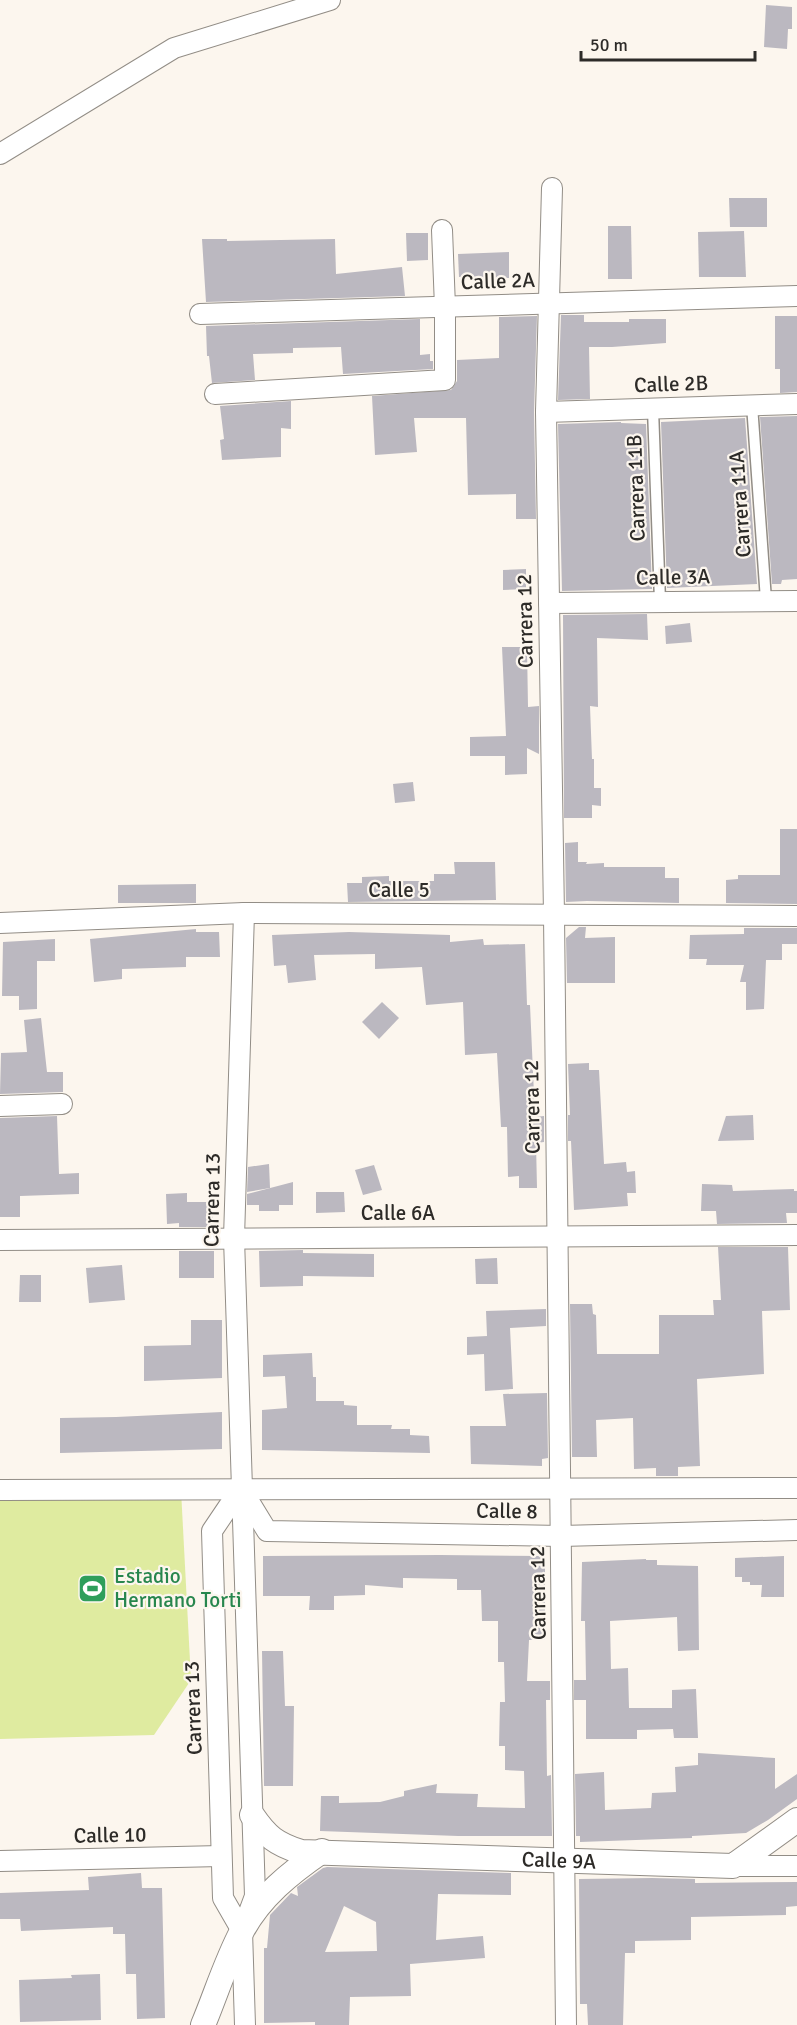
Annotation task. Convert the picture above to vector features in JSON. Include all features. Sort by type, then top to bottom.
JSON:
[{"type":"street","points":[[0,154],[174,48],[330,0]]},
{"type":"street","name":"Carrera 12","points":[[552,188],[546,412],[566,2025]]},
{"type":"street","points":[[215,394],[445,380],[442,230]]},
{"type":"street","name":"Calle 2A","points":[[200,314],[797,296]]},
{"type":"street","name":"Calle 2B","points":[[546,412],[797,404]]},
{"type":"street","name":"Calle 3A","points":[[549,603],[797,601]]},
{"type":"street","name":"Calle 5","points":[[0,924],[244,913],[797,916]]},
{"type":"street","name":"Carrera 13","points":[[244,913],[234,1238],[255,1896],[242,1931],[245,2025]]},
{"type":"street","points":[[0,1106],[62,1104]]},
{"type":"street","name":"Calle 6A","points":[[0,1240],[797,1235]]},
{"type":"street","name":"Carrera 13","points":[[241,1488],[212,1531],[223,1898],[242,1931]]},
{"type":"street","name":"Calle 8","points":[[241,1488],[267,1531],[561,1536],[797,1530]]},
{"type":"street","name":"Calle 8","points":[[0,1490],[797,1488]]},
{"type":"street","name":"Calle 9A","points":[[252,1815],[265,1833],[281,1846],[301,1852],[797,1866]]},
{"type":"street","points":[[734,1866],[797,1820]]},
{"type":"street","points":[[203,2025],[242,1931],[257,1907],[298,1867],[322,1851]]},
{"type":"street","name":"Calle 10","points":[[0,1861],[221,1856]]},
{"type":"lane","name":"Carrera 11A","points":[[752,405],[766,600]]},
{"type":"lane","name":"Carrera 11B","points":[[653,409],[660,601]]},
{"type":"green space","name":"Estadio Hermano Torti","points":[[181,1490],[191,1680],[154,1735],[0,1739],[0,1496]]},
{"type":"building","points":[[766,5],[792,7],[792,29],[788,29],[787,49],[764,47]]},
{"type":"building","points":[[729,198],[767,198],[767,227],[730,227]]},
{"type":"building","points":[[608,226],[631,226],[632,279],[608,279]]},
{"type":"building","points":[[744,231],[746,277],[699,277],[698,232]]},
{"type":"building","points":[[406,233],[428,233],[428,260],[407,261]]},
{"type":"building","points":[[202,239],[227,239],[227,241],[335,239],[336,274],[402,267],[405,296],[206,302]]},
{"type":"building","points":[[509,252],[509,278],[459,277],[458,254]]},
{"type":"building","points":[[561,315],[584,315],[584,322],[666,319],[666,343],[589,347],[590,399],[558,400]]},
{"type":"building","points":[[537,316],[534,412],[536,519],[516,519],[516,494],[468,495],[466,418],[414,418],[417,452],[375,455],[372,396],[451,390],[457,381],[457,360],[499,358],[499,317]]},
{"type":"building","points":[[775,316],[797,316],[797,392],[780,393],[780,369],[775,369]]},
{"type":"building","points":[[420,319],[420,355],[430,354],[433,369],[343,374],[341,347],[293,348],[293,353],[253,354],[255,380],[212,383],[209,356],[207,356],[206,326]]},
{"type":"building","points":[[291,401],[291,429],[281,428],[281,457],[222,460],[220,440],[224,439],[220,406]]},
{"type":"building","points":[[797,416],[797,579],[782,580],[781,584],[772,584],[760,417]]},
{"type":"building","points":[[745,418],[757,584],[667,588],[661,422]]},
{"type":"building","points":[[621,422],[646,424],[652,589],[562,591],[558,424]]},
{"type":"building","points":[[526,569],[526,589],[503,590],[503,570]]},
{"type":"building","points":[[647,614],[648,640],[597,638],[598,707],[590,706],[594,788],[601,788],[601,806],[592,805],[592,818],[564,818],[563,615]]},
{"type":"building","points":[[690,623],[692,642],[666,644],[665,626]]},
{"type":"building","points":[[502,647],[527,647],[528,707],[539,706],[539,754],[527,748],[527,774],[505,775],[505,756],[470,756],[470,737],[506,736]]},
{"type":"building","points":[[413,782],[415,801],[395,803],[393,784]]},
{"type":"building","points":[[780,829],[797,829],[797,904],[726,903],[726,880],[738,879],[738,875],[780,875]]},
{"type":"building","points":[[578,842],[578,862],[604,863],[604,867],[665,867],[665,878],[679,878],[679,903],[566,902],[565,843]]},
{"type":"building","points":[[454,862],[495,862],[496,900],[348,902],[347,883],[362,883],[362,877],[389,876],[389,881],[434,881],[434,874],[455,874]]},
{"type":"building","points":[[196,884],[196,903],[118,903],[118,885]]},
{"type":"building","points":[[579,927],[586,927],[585,938],[615,937],[615,983],[567,983],[566,938]]},
{"type":"building","points":[[744,928],[797,928],[797,944],[782,944],[782,960],[766,960],[764,1009],[746,1010],[746,982],[740,982],[744,965],[706,965],[707,959],[689,959],[690,935],[744,934]]},
{"type":"building","points":[[196,929],[196,932],[219,932],[220,957],[186,957],[186,967],[122,969],[122,979],[94,982],[90,939]]},
{"type":"building","points":[[349,932],[450,935],[450,942],[483,939],[484,945],[525,944],[535,1117],[544,1116],[544,1142],[536,1143],[537,1188],[519,1188],[519,1176],[508,1177],[507,1127],[501,1127],[497,1053],[465,1055],[463,1002],[426,1005],[422,967],[375,969],[375,954],[314,955],[316,980],[288,983],[286,965],[274,966],[272,935]]},
{"type":"building","points":[[55,939],[55,961],[37,961],[37,1009],[19,1010],[19,996],[2,996],[3,942]]},
{"type":"building","points":[[382,1002],[399,1018],[379,1039],[362,1022]]},
{"type":"building","points":[[41,1018],[47,1072],[63,1072],[63,1092],[0,1094],[1,1053],[27,1052],[24,1020]]},
{"type":"building","points":[[589,1063],[589,1070],[599,1070],[604,1164],[626,1162],[627,1172],[635,1171],[636,1193],[627,1193],[628,1206],[574,1210],[571,1141],[568,1141],[568,1115],[570,1115],[568,1064]]},
{"type":"building","points":[[753,1115],[754,1140],[718,1141],[726,1116]]},
{"type":"building","points":[[57,1116],[59,1174],[79,1173],[79,1194],[20,1196],[20,1217],[0,1217],[0,1118]]},
{"type":"building","points":[[269,1164],[270,1188],[247,1192],[248,1167]]},
{"type":"building","points":[[374,1165],[382,1190],[363,1195],[355,1170]]},
{"type":"building","points":[[293,1182],[293,1205],[279,1205],[279,1211],[259,1211],[259,1205],[247,1205],[247,1194]]},
{"type":"building","points":[[702,1184],[732,1185],[733,1191],[794,1189],[797,1191],[797,1213],[786,1213],[787,1223],[717,1224],[716,1211],[701,1211]]},
{"type":"building","points":[[316,1192],[344,1192],[345,1212],[316,1213]]},
{"type":"building","points":[[187,1193],[187,1202],[212,1202],[213,1227],[179,1227],[179,1223],[167,1224],[166,1194]]},
{"type":"building","points":[[718,1247],[788,1247],[790,1310],[762,1311],[764,1374],[697,1379],[700,1466],[678,1467],[678,1476],[656,1476],[656,1468],[634,1469],[633,1418],[596,1420],[597,1457],[572,1457],[570,1304],[592,1304],[593,1314],[596,1315],[597,1354],[659,1354],[659,1315],[714,1315],[713,1300],[721,1300]]},
{"type":"building","points":[[303,1250],[303,1253],[374,1254],[374,1277],[303,1276],[303,1286],[260,1287],[259,1251]]},
{"type":"building","points":[[179,1251],[214,1251],[214,1278],[179,1278]]},
{"type":"building","points":[[497,1258],[498,1284],[476,1284],[475,1259]]},
{"type":"building","points":[[122,1265],[125,1300],[89,1303],[86,1268]]},
{"type":"building","points":[[20,1275],[41,1275],[41,1302],[19,1302]]},
{"type":"building","points":[[546,1309],[546,1326],[510,1328],[513,1389],[485,1391],[484,1354],[467,1355],[467,1337],[487,1336],[486,1311]]},
{"type":"building","points":[[191,1320],[222,1320],[222,1378],[144,1381],[144,1346],[191,1345]]},
{"type":"building","points":[[312,1353],[313,1377],[316,1377],[316,1401],[344,1401],[344,1405],[357,1406],[357,1425],[392,1425],[391,1429],[410,1429],[410,1435],[429,1436],[430,1453],[262,1450],[262,1410],[287,1408],[285,1376],[263,1377],[263,1355]]},
{"type":"building","points":[[547,1393],[548,1458],[542,1459],[542,1466],[471,1464],[470,1426],[506,1426],[503,1394]]},
{"type":"building","points":[[222,1412],[222,1449],[60,1453],[60,1418]]},
{"type":"building","points":[[263,1556],[545,1556],[545,1640],[529,1640],[527,1681],[550,1681],[550,1700],[546,1700],[547,1776],[551,1775],[552,1836],[458,1836],[320,1831],[321,1796],[339,1796],[339,1803],[380,1802],[404,1796],[404,1791],[437,1784],[436,1793],[478,1794],[477,1807],[525,1808],[524,1771],[505,1770],[505,1746],[499,1746],[500,1702],[505,1702],[504,1662],[498,1662],[498,1621],[482,1621],[481,1590],[457,1590],[457,1579],[403,1578],[403,1588],[365,1585],[365,1595],[334,1596],[334,1610],[309,1610],[310,1596],[263,1596]]},
{"type":"building","points":[[784,1556],[784,1597],[761,1597],[762,1585],[750,1585],[750,1582],[742,1582],[742,1577],[735,1577],[735,1558]]},
{"type":"building","points":[[657,1560],[657,1565],[698,1566],[699,1650],[678,1651],[677,1617],[610,1621],[611,1669],[628,1668],[629,1708],[672,1708],[672,1690],[696,1689],[698,1738],[674,1738],[673,1729],[637,1730],[637,1739],[586,1739],[586,1700],[574,1700],[574,1680],[586,1680],[585,1621],[581,1621],[582,1562]]},
{"type":"building","points":[[262,1651],[283,1651],[285,1706],[294,1706],[293,1786],[264,1786]]},
{"type":"building","points":[[698,1753],[775,1758],[775,1789],[797,1774],[797,1799],[746,1833],[692,1836],[692,1838],[580,1842],[580,1836],[576,1836],[575,1774],[604,1772],[605,1810],[651,1808],[652,1793],[676,1792],[675,1767],[698,1765]]},
{"type":"building","points":[[323,1868],[511,1873],[511,1895],[438,1894],[436,1940],[483,1936],[485,1958],[410,1964],[411,1996],[350,1997],[349,2025],[315,2025],[315,2022],[264,2023],[264,1948],[267,1948],[270,1915],[291,1893],[298,1896],[297,1887]],"holes":[[[344,1906],[376,1922],[377,1951],[325,1952]]]},
{"type":"building","points":[[141,1873],[142,1888],[162,1888],[165,2018],[137,2019],[136,1974],[126,1974],[125,1934],[113,1934],[113,1927],[21,1931],[20,1919],[0,1919],[0,1893],[89,1890],[88,1877]]},
{"type":"building","points":[[579,1879],[695,1879],[695,1883],[797,1882],[797,1906],[786,1907],[786,1915],[691,1917],[691,1940],[635,1941],[635,1953],[625,1953],[623,2025],[588,2025],[587,2004],[580,2004]]},
{"type":"building","points":[[100,1974],[101,2020],[20,2022],[19,1980],[72,1978],[71,1975]]},
{"type":"place","name":"Estadio Hermano Torti","points":[[93,1588]]}]
